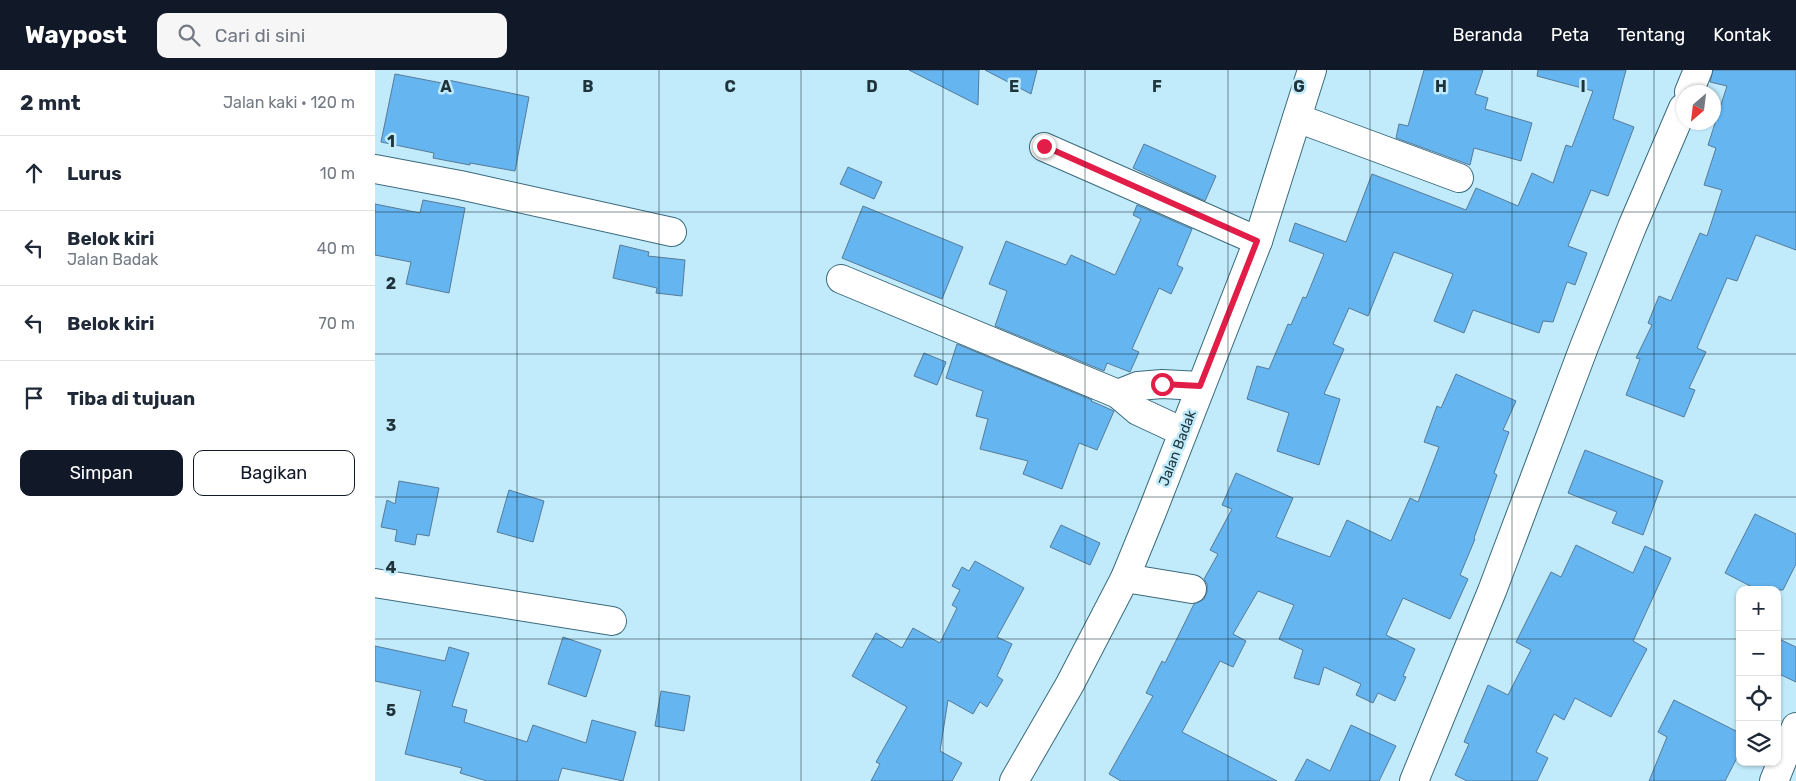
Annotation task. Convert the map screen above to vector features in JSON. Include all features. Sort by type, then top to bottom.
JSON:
[{"type":"street","name":"Jalan Badak","points":[[1026,777],[1070,684],[1125,578],[1152,512],[1257,241],[1312,70]]},
{"type":"street","points":[[1692,85],[1698,70]]},
{"type":"street","points":[[1297,118],[1459,178]]},
{"type":"street","points":[[1414,781],[1492,591],[1632,226],[1676,124]]},
{"type":"street","points":[[1044,146],[1257,241]]},
{"type":"street","points":[[375,169],[460,185],[672,232]]},
{"type":"street","points":[[841,279],[1118,394],[1138,411],[1183,432]]},
{"type":"street","points":[[1118,394],[1137,386],[1162,384],[1200,386]]},
{"type":"street","points":[[1125,578],[1191,589]]},
{"type":"street","points":[[375,583],[612,621]]},
{"type":"street","points":[[1774,781],[1796,727]]},
{"type":"building","points":[[909,70],[979,70],[978,105]]},
{"type":"building","points":[[985,70],[1037,70],[1031,94]]},
{"type":"building","points":[[1424,70],[1483,70],[1475,94],[1488,98],[1485,109],[1532,123],[1521,161],[1474,148],[1470,165],[1396,138],[1399,124],[1408,126]]},
{"type":"building","points":[[1538,70],[1626,70],[1613,119],[1634,127],[1608,196],[1591,190],[1568,246],[1587,253],[1575,285],[1567,282],[1553,322],[1543,321],[1539,333],[1473,310],[1464,333],[1434,321],[1453,274],[1394,252],[1368,316],[1349,308],[1333,344],[1344,349],[1324,394],[1340,399],[1319,465],[1277,451],[1289,413],[1247,399],[1257,366],[1269,369],[1288,324],[1291,325],[1303,297],[1306,298],[1324,254],[1289,241],[1295,223],[1346,242],[1372,174],[1466,210],[1476,188],[1518,206],[1532,173],[1553,183],[1566,145],[1572,147],[1593,91],[1537,76]]},
{"type":"building","points":[[1713,70],[1796,70],[1796,250],[1756,235],[1737,281],[1727,278],[1697,348],[1706,352],[1689,388],[1695,390],[1684,417],[1626,395],[1640,359],[1636,358],[1652,325],[1648,323],[1659,296],[1671,301],[1700,233],[1707,236],[1722,190],[1704,185],[1716,148],[1708,145],[1713,130],[1721,130],[1721,105],[1727,86],[1710,82]]},
{"type":"building","points":[[395,74],[447,84],[448,80],[529,97],[515,171],[433,158],[434,153],[381,142]]},
{"type":"building","points":[[1144,144],[1216,176],[1205,201],[1133,168]]},
{"type":"building","points":[[848,167],[882,182],[874,199],[840,184]]},
{"type":"building","points":[[423,200],[465,208],[449,293],[406,284],[411,262],[375,255],[375,204],[420,213]]},
{"type":"building","points":[[1137,205],[1192,229],[1177,265],[1183,268],[1171,294],[1159,288],[1132,349],[1139,352],[1130,372],[1107,363],[1104,371],[995,326],[1007,291],[989,284],[1006,241],[1066,265],[1071,255],[1115,275],[1141,219],[1133,215]]},
{"type":"building","points":[[863,206],[963,247],[942,299],[842,258]]},
{"type":"building","points":[[620,245],[649,252],[648,256],[685,260],[682,296],[656,293],[657,288],[613,278]]},
{"type":"building","points":[[957,344],[1114,411],[1097,450],[1079,443],[1062,489],[1023,474],[1028,461],[980,449],[988,419],[976,416],[983,391],[946,378]]},
{"type":"building","points":[[924,353],[946,362],[937,385],[914,376]]},
{"type":"building","points":[[1456,374],[1516,401],[1503,430],[1509,432],[1494,473],[1497,475],[1475,539],[1460,575],[1468,579],[1450,619],[1403,598],[1386,635],[1415,649],[1403,676],[1406,677],[1395,701],[1378,693],[1373,703],[1356,695],[1361,684],[1324,667],[1319,685],[1294,678],[1303,650],[1279,639],[1294,605],[1258,591],[1233,634],[1246,641],[1233,667],[1220,661],[1182,732],[1277,781],[1121,781],[1109,774],[1153,696],[1146,693],[1162,661],[1165,663],[1194,604],[1204,599],[1207,592],[1207,584],[1204,579],[1218,554],[1210,550],[1232,509],[1222,505],[1236,473],[1293,498],[1276,537],[1330,557],[1347,520],[1391,541],[1410,498],[1418,502],[1439,447],[1424,442],[1437,406],[1441,408]]},
{"type":"building","points":[[1585,450],[1663,481],[1643,535],[1612,523],[1617,512],[1568,493]]},
{"type":"building","points":[[399,481],[439,488],[429,536],[417,534],[415,545],[395,541],[397,530],[381,527],[387,500],[395,504]]},
{"type":"building","points":[[509,490],[544,501],[533,542],[497,532]]},
{"type":"building","points":[[1755,514],[1796,534],[1796,564],[1783,590],[1781,590],[1781,586],[1750,586],[1725,573]]},
{"type":"building","points":[[1061,525],[1100,543],[1090,565],[1050,547]]},
{"type":"building","points":[[1576,545],[1633,573],[1645,546],[1671,558],[1633,641],[1647,649],[1611,717],[1575,698],[1564,720],[1554,714],[1536,752],[1548,758],[1537,781],[1467,781],[1455,775],[1469,744],[1464,742],[1488,685],[1508,695],[1531,650],[1516,642],[1551,572],[1561,577]]},
{"type":"building","points":[[975,561],[1024,588],[997,637],[1012,644],[997,676],[1003,680],[987,707],[980,702],[973,714],[948,700],[940,751],[962,763],[952,781],[871,781],[880,764],[876,762],[907,707],[852,676],[876,633],[902,648],[913,628],[940,643],[957,608],[952,605],[960,590],[952,586],[962,567],[969,571]]},
{"type":"building","points":[[563,637],[601,650],[586,697],[548,684]]},
{"type":"building","points":[[1781,640],[1796,647],[1796,682],[1781,675]]},
{"type":"building","points":[[375,646],[445,661],[449,647],[469,653],[452,706],[467,710],[464,722],[527,742],[533,725],[586,743],[592,720],[636,732],[623,781],[562,768],[558,781],[487,781],[460,773],[462,768],[405,754],[421,691],[375,681]]},
{"type":"building","points":[[661,691],[690,696],[684,731],[655,726]]},
{"type":"building","points":[[1674,700],[1736,731],[1736,760],[1725,781],[1649,781],[1667,737],[1658,732]]},
{"type":"building","points":[[1351,725],[1396,746],[1379,781],[1295,781],[1307,759],[1330,771]]},
{"type":"route","points":[[1044,146],[1257,241],[1200,386],[1162,384]]}]
